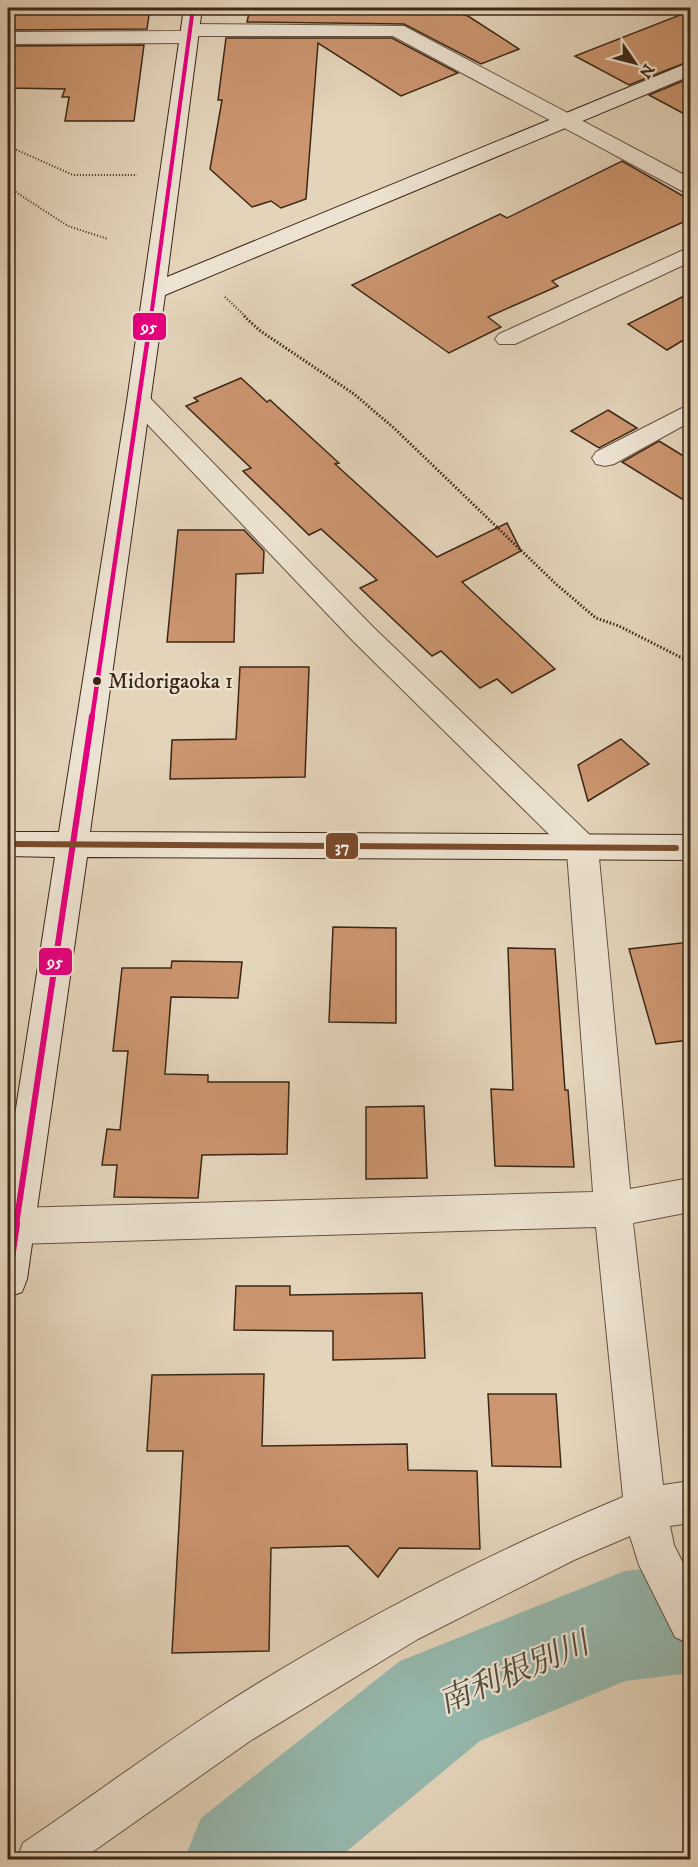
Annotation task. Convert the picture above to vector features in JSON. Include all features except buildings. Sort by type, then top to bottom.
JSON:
[{"type":"street","points":[[8,38],[190,25],[397,30],[690,186]]},
{"type":"street","points":[[8,1279],[71,844],[139,401],[190,25]]},
{"type":"street","points":[[154,291],[690,69]]},
{"type":"street","points":[[507,339],[690,254]]},
{"type":"street","points":[[139,401],[363,634],[582,847],[613,1209],[649,1529],[690,1622]]},
{"type":"street","points":[[605,458],[690,412]]},
{"type":"street","points":[[8,844],[690,848]]},
{"type":"street","points":[[15,1226],[613,1209],[690,1195]]},
{"type":"street","points":[[40,1860],[234,1725],[403,1624],[559,1545],[649,1529],[690,1502]]},
{"type":"path","points":[[8,146],[73,175],[170,174]]},
{"type":"path","points":[[8,187],[73,227],[97,238],[108,239]]},
{"type":"path","points":[[196,272],[259,330],[354,394],[394,428],[557,585],[596,618],[619,626],[690,662]]},
{"type":"waterway","name":"南利根別川","points":[[243,1860],[440,1701],[625,1626],[690,1619]]},
{"type":"transit line","name":"95","points":[[8,1279],[139,401],[193,8]]},
{"type":"transit line","name":"37","points":[[8,844],[676,848]]},
{"type":"place","name":"Midorigaoka 1","points":[[97,681]]}]
